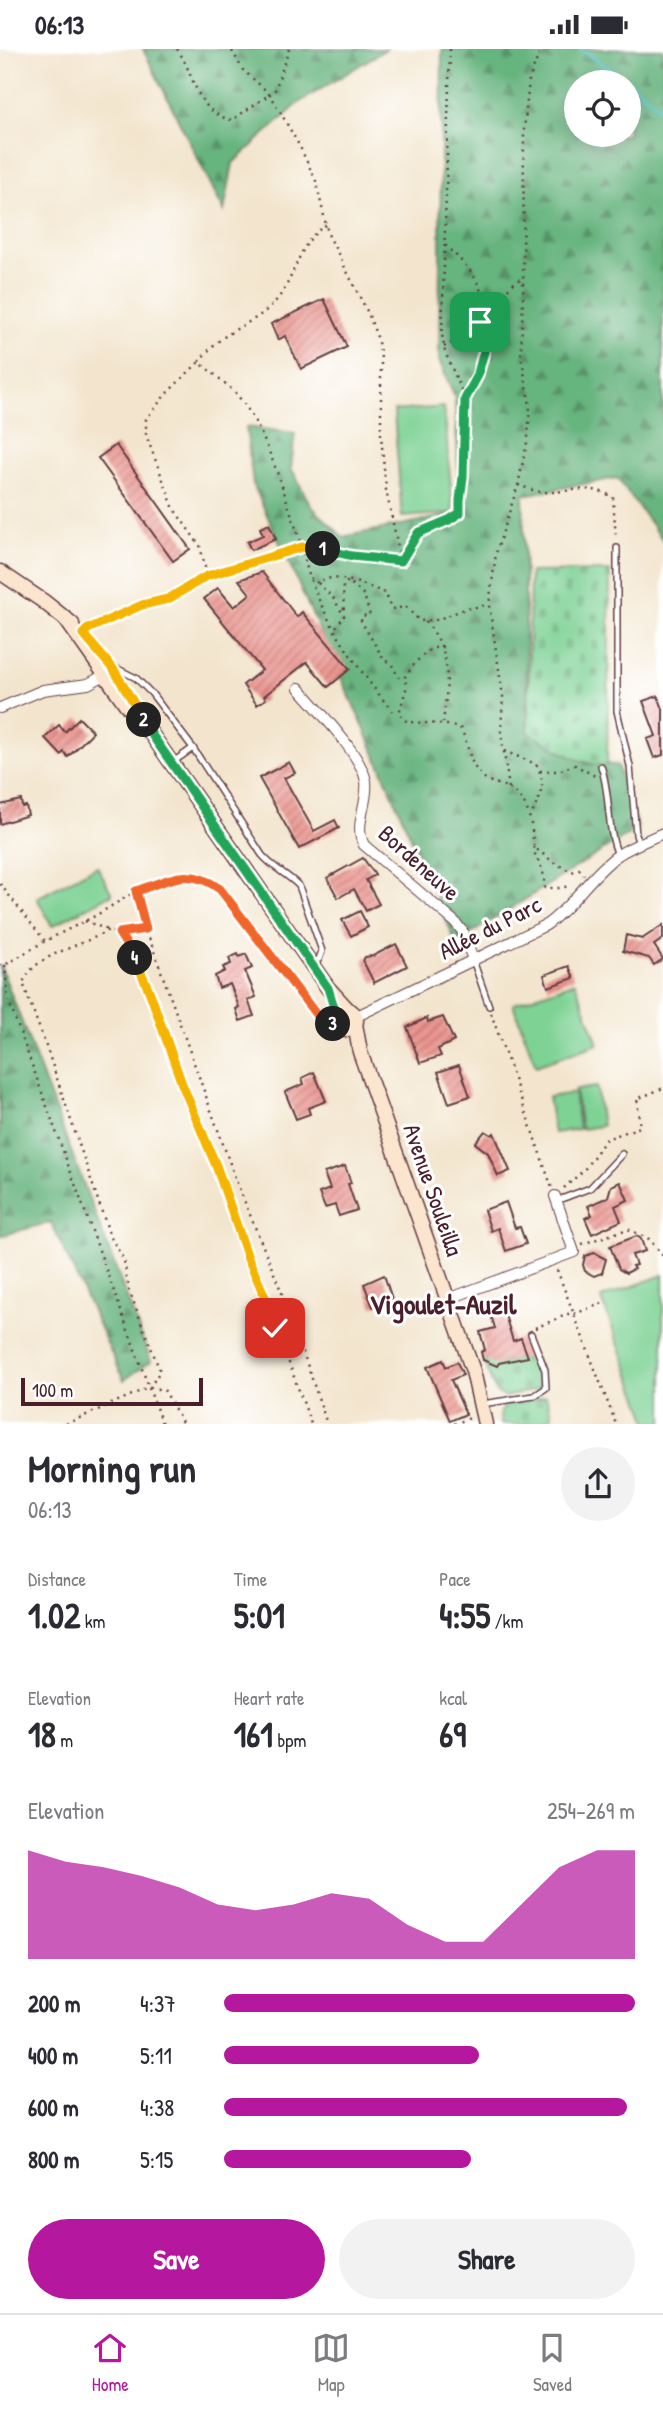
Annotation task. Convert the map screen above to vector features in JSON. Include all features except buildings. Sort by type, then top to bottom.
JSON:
[{"type":"street","points":[[0,572],[83,634],[110,672]]},
{"type":"street","points":[[65,618],[134,699],[152,735],[328,988],[346,1020]]},
{"type":"street","points":[[0,708],[43,690],[89,684],[110,672]]},
{"type":"street","name":"Bordeneuve","points":[[299,688],[337,731],[363,772],[366,798],[359,837],[363,845],[455,922],[463,932],[473,960]]},
{"type":"street","name":"Allée du Parc","points":[[346,1020],[553,921],[573,904],[601,870],[618,855],[663,832]]},
{"type":"street","name":"Avenue Souleilla","points":[[346,1020],[360,1052],[448,1299],[482,1404],[485,1424]]},
{"type":"street","points":[[448,1299],[574,1252],[556,1199]]},
{"type":"lane","points":[[617,548],[617,711],[630,766],[639,844]]},
{"type":"lane","points":[[110,672],[118,669],[136,678],[152,694],[193,747],[262,855],[273,868],[292,878],[299,886],[322,951],[319,959],[312,965]]},
{"type":"lane","points":[[171,763],[193,747]]},
{"type":"lane","points":[[601,766],[607,784],[612,841],[618,855]]},
{"type":"lane","points":[[473,960],[489,1006]]},
{"type":"lane","points":[[304,998],[318,1017],[331,1024],[346,1020]]},
{"type":"lane","points":[[556,1199],[590,1188],[622,1154]]},
{"type":"lane","points":[[482,1404],[534,1396],[545,1388],[545,1370],[531,1334]]},
{"type":"path","points":[[177,49],[184,58],[204,105],[218,117],[232,120],[275,90],[289,49]]},
{"type":"path","points":[[231,49],[243,70],[270,94],[300,147],[316,181],[328,234],[368,313],[377,337],[381,358],[381,434],[386,490],[401,561]]},
{"type":"path","points":[[401,561],[418,533],[460,513],[465,399],[444,347],[442,334],[450,49]]},
{"type":"path","points":[[509,788],[503,751],[503,696],[489,605],[496,553],[518,485],[528,438],[530,405],[521,355],[524,130],[529,80],[541,49]]},
{"type":"path","points":[[207,576],[200,546],[174,509],[146,435],[146,418],[211,348],[272,306],[295,271],[302,249],[317,230],[326,225]]},
{"type":"path","points":[[444,246],[477,279],[482,289],[482,315],[475,331],[444,347]]},
{"type":"path","points":[[465,399],[477,377],[498,306],[508,288],[523,279]]},
{"type":"path","points":[[475,331],[488,337]]},
{"type":"path","points":[[199,362],[236,394],[253,421],[278,479],[310,578],[335,628],[364,676],[392,711]]},
{"type":"path","points":[[518,485],[540,492],[581,488],[601,490],[613,497],[617,548]]},
{"type":"path","points":[[83,634],[88,629],[142,605],[168,599],[207,576],[302,547],[401,561]]},
{"type":"path","points":[[310,578],[334,599],[344,616]]},
{"type":"path","points":[[318,583],[322,579],[331,578],[385,593],[391,610],[406,607],[420,621],[436,620],[465,609],[489,605]]},
{"type":"path","points":[[335,628],[344,616],[343,586],[348,581]]},
{"type":"path","points":[[348,581],[364,595],[370,615],[362,616],[361,621],[367,634],[399,678]]},
{"type":"path","points":[[425,621],[437,633],[443,647],[447,677],[443,724]]},
{"type":"path","points":[[443,647],[427,651],[404,678],[407,686],[399,713],[407,722],[460,728],[466,738],[474,767],[489,783],[509,788],[529,809],[533,850],[543,871],[544,888],[577,884]]},
{"type":"path","points":[[503,751],[536,764],[544,779],[531,816]]},
{"type":"path","points":[[540,771],[558,771],[575,765],[607,784]]},
{"type":"path","points":[[534,846],[564,869],[572,872],[579,869],[585,876],[584,881]]},
{"type":"path","points":[[162,1424],[8,999],[2,965],[136,891],[185,875],[206,879],[220,889],[304,998]]},
{"type":"path","points":[[0,884],[44,941]]},
{"type":"path","points":[[136,891],[146,929],[237,1182],[289,1310],[327,1424]]},
{"type":"path","points":[[85,921],[119,933],[146,929]]},
{"type":"path","points":[[66,1424],[149,1387],[160,1371],[129,1290],[124,1260],[110,1236],[23,983],[29,970],[63,950],[95,939],[108,930]]},
{"type":"path","points":[[119,933],[134,957],[150,993],[311,1424]]},
{"type":"path","points":[[489,1006],[556,1199],[584,1170],[606,1139],[640,1127],[637,1099],[663,1088]]},
{"type":"path","points":[[572,1249],[588,1241],[628,1229],[649,1239],[663,1256]]},
{"type":"path","points":[[553,1260],[616,1424]]},
{"type":"path","points":[[536,1327],[603,1303]]},
{"type":"path","points":[[149,1387],[165,1391],[183,1424]]},
{"type":"path","points":[[454,1424],[474,1416],[475,1424]]},
{"type":"green space","points":[[143,49],[386,49],[300,102],[233,163],[224,211]]},
{"type":"green space","points":[[442,49],[663,49],[663,540],[617,478],[523,495],[528,732],[587,764],[617,765],[638,828],[456,943],[365,730],[253,484],[246,427],[295,433],[291,468],[311,506],[343,537],[460,513],[455,398],[439,360]]},
{"type":"green space","points":[[444,407],[453,513],[402,517],[394,411]]},
{"type":"green space","points":[[610,571],[607,765],[597,765],[566,755],[528,732],[530,572]]},
{"type":"green space","points":[[97,866],[112,894],[52,926],[37,898]]},
{"type":"green space","points":[[0,965],[151,1361],[124,1380],[51,1222],[0,1236]]},
{"type":"green space","points":[[575,982],[598,1044],[536,1066],[513,1004]]},
{"type":"green space","points":[[596,1087],[602,1126],[581,1129],[575,1090]]},
{"type":"green space","points":[[574,1093],[579,1129],[554,1133],[548,1097]]},
{"type":"green space","points":[[663,1275],[663,1424],[649,1424],[601,1298]]},
{"type":"green space","points":[[532,1356],[540,1371],[539,1389],[505,1397],[496,1392],[484,1363],[491,1359],[499,1363]]},
{"type":"green space","points":[[546,1396],[552,1416],[539,1424],[501,1424],[500,1414],[505,1406]]},
{"type":"waterway","points":[[580,49],[632,84],[663,111]]},
{"type":"district","name":"Vigoulet-Auzil","points":[[443,1304]]},
{"type":"route","points":[[275,1328],[150,993],[134,957],[119,933],[146,929],[136,891],[185,875],[206,879],[220,889],[318,1017],[331,1024],[337,1023],[337,1017],[328,988],[152,735],[134,699],[114,670],[83,634],[88,629],[142,605],[168,599],[207,576],[302,547],[401,561],[418,533],[460,513],[465,399],[477,377],[488,337],[475,331],[480,322]]}]
